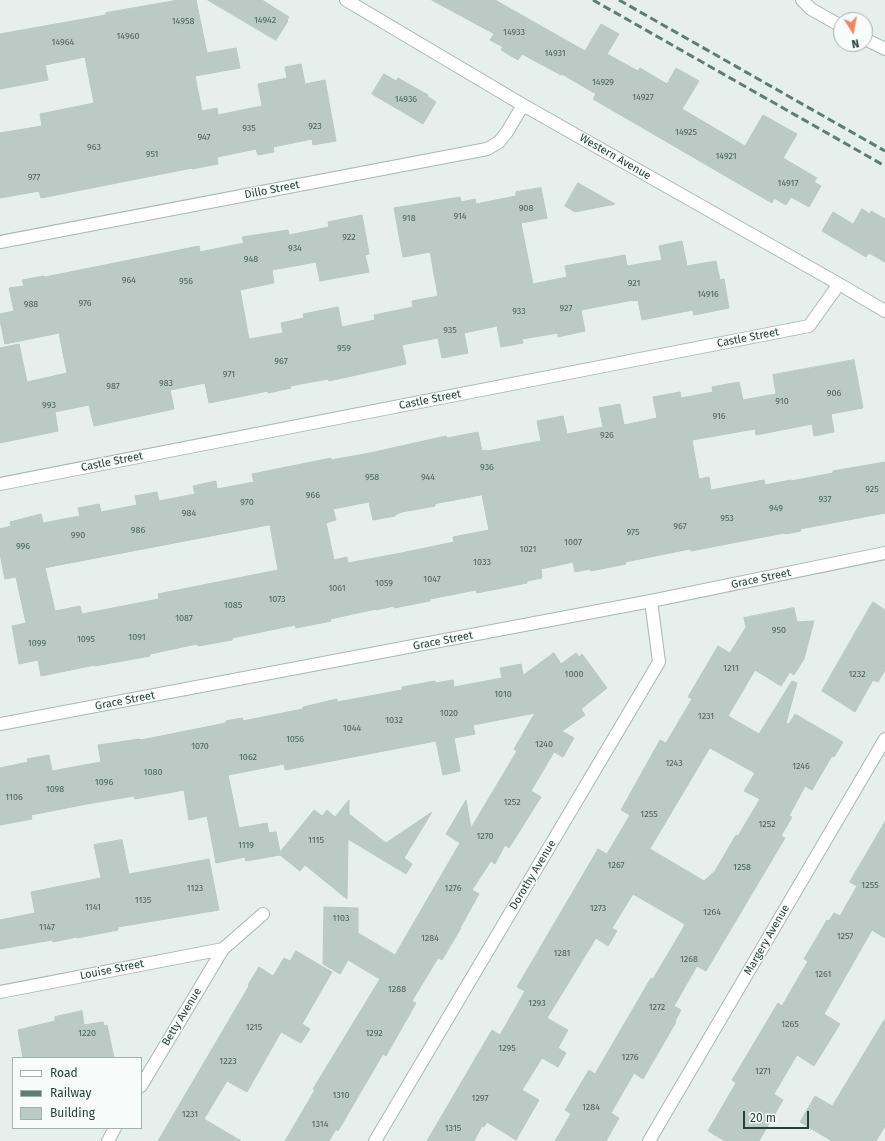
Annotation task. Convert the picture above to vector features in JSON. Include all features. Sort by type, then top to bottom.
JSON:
[{"type":"street","name":"Western Avenue","points":[[346,0],[523,105],[885,311]]},
{"type":"street","points":[[802,0],[811,9],[833,21]]},
{"type":"street","points":[[873,43],[885,49]]},
{"type":"street","name":"Dillo Street","points":[[0,242],[488,148],[499,142],[507,132],[523,105]]},
{"type":"street","name":"Castle Street","points":[[0,484],[809,326],[839,284]]},
{"type":"street","name":"Grace Street","points":[[0,724],[651,601],[885,553]]},
{"type":"street","name":"Dorothy Avenue","points":[[375,1141],[659,662],[651,601]]},
{"type":"street","name":"Margery Avenue","points":[[649,1141],[885,739]]},
{"type":"street","points":[[223,949],[263,914]]},
{"type":"street","name":"Louise Street","points":[[0,992],[223,949]]},
{"type":"street","name":"Betty Avenue","points":[[142,1084],[223,949]]},
{"type":"street","points":[[108,1141],[114,1129]]},
{"type":"building","points":[[179,0],[196,0],[207,53],[236,48],[240,68],[195,76],[202,111],[217,108],[218,115],[262,106],[258,84],[287,78],[285,67],[301,64],[305,84],[325,80],[336,141],[313,145],[312,139],[273,147],[274,152],[258,155],[256,149],[217,157],[218,164],[41,198],[39,191],[0,198],[0,133],[42,126],[40,114],[94,103],[85,57],[45,65],[48,80],[0,89],[0,34]]},
{"type":"building","points":[[208,0],[262,0],[289,17],[276,40]]},
{"type":"building","points":[[432,0],[495,0],[585,51],[601,24],[619,34],[607,54],[638,71],[640,68],[667,84],[676,68],[699,81],[682,109],[745,146],[763,115],[797,134],[783,158],[817,178],[814,182],[821,186],[809,207],[791,197],[786,205],[774,198],[772,203],[593,99],[596,94],[562,74],[561,75],[522,54],[518,60],[501,50],[503,47],[490,40],[494,34]]},
{"type":"building","points":[[384,74],[396,81],[398,78],[428,95],[427,96],[436,102],[423,124],[372,94]]},
{"type":"building","points":[[578,183],[615,204],[575,212],[565,206]]},
{"type":"building","points":[[541,188],[547,218],[521,223],[533,284],[567,277],[565,266],[625,255],[627,266],[662,260],[659,246],[682,241],[687,266],[716,261],[720,280],[724,279],[729,308],[694,315],[693,310],[642,320],[638,300],[633,300],[581,310],[585,331],[558,337],[558,333],[522,339],[523,343],[501,347],[497,326],[464,333],[468,353],[442,358],[438,338],[402,345],[406,364],[329,381],[328,379],[290,386],[291,388],[268,393],[268,391],[209,403],[205,383],[170,390],[174,409],[94,426],[89,405],[55,412],[58,431],[0,443],[0,348],[19,344],[27,382],[67,373],[59,333],[5,344],[0,314],[14,311],[9,288],[24,286],[22,280],[45,277],[199,246],[200,252],[244,243],[242,237],[288,230],[289,235],[329,227],[328,222],[362,215],[369,254],[365,255],[369,272],[320,281],[316,262],[272,270],[274,283],[240,290],[249,339],[283,333],[281,323],[304,318],[303,314],[338,307],[342,327],[375,320],[374,315],[413,307],[412,301],[438,296],[430,252],[403,257],[394,208],[460,197],[461,202],[475,199],[476,204],[516,196],[516,192]]},
{"type":"building","points":[[862,209],[870,214],[871,211],[885,219],[885,262],[869,253],[866,257],[822,231],[833,212],[853,224]]},
{"type":"building","points":[[854,360],[863,408],[831,414],[834,432],[814,436],[812,424],[756,435],[755,429],[692,440],[699,479],[709,477],[711,490],[764,480],[765,485],[791,481],[833,473],[833,471],[885,462],[885,513],[800,529],[801,531],[785,534],[691,551],[690,549],[625,562],[626,564],[591,571],[590,569],[575,572],[573,562],[541,569],[542,578],[527,581],[527,583],[477,593],[476,590],[394,608],[394,606],[376,609],[330,619],[331,621],[296,628],[295,625],[232,638],[232,640],[198,646],[197,644],[150,654],[150,656],[41,676],[38,660],[19,664],[12,626],[26,623],[16,577],[5,579],[0,554],[0,529],[11,526],[10,522],[41,514],[43,523],[80,516],[78,508],[99,504],[101,512],[137,505],[135,496],[157,492],[159,501],[195,494],[193,486],[216,481],[217,489],[254,482],[252,474],[331,458],[331,460],[370,453],[446,436],[447,438],[478,432],[482,451],[541,441],[537,421],[563,416],[567,434],[603,427],[599,408],[620,404],[624,425],[657,418],[653,397],[680,392],[681,398],[713,392],[712,387],[739,382],[743,400],[776,394],[773,375]],"holes":[[[482,495],[489,530],[453,537],[454,542],[396,554],[348,563],[347,557],[334,560],[326,523],[336,520],[333,509],[369,502],[373,520],[395,516],[402,512],[435,506],[435,504]],[[270,525],[278,570],[158,594],[159,599],[82,614],[80,606],[55,611],[45,568]]]},
{"type":"building","points":[[873,602],[885,610],[885,670],[878,682],[873,680],[855,712],[822,691]]},
{"type":"building","points":[[794,608],[797,622],[814,621],[804,659],[794,675],[790,672],[781,686],[755,670],[728,716],[759,734],[792,681],[797,683],[786,723],[789,724],[795,714],[843,742],[834,757],[832,756],[812,790],[805,786],[789,816],[792,817],[781,836],[785,838],[706,971],[697,966],[674,1006],[681,1010],[675,1021],[676,1022],[643,1079],[634,1073],[611,1113],[619,1118],[606,1141],[555,1141],[571,1114],[565,1110],[589,1070],[595,1074],[651,978],[653,979],[685,925],[633,894],[612,928],[617,931],[608,946],[596,938],[547,1018],[568,1030],[558,1048],[566,1053],[558,1067],[542,1058],[522,1090],[539,1100],[516,1140],[487,1122],[484,1127],[482,1126],[474,1141],[427,1141],[492,1030],[500,1035],[525,991],[517,987],[598,849],[607,854],[630,815],[621,810],[660,740],[666,743],[692,699],[688,697],[718,646],[730,653],[746,627],[744,618]],"holes":[[[710,748],[755,773],[744,791],[760,799],[738,836],[736,835],[715,871],[704,881],[650,849]]]},
{"type":"building","points":[[554,653],[561,664],[576,653],[579,657],[582,654],[607,688],[581,709],[585,715],[562,731],[574,738],[563,757],[554,752],[531,791],[541,797],[509,848],[505,845],[495,864],[491,861],[472,890],[479,894],[461,928],[442,960],[438,958],[412,1001],[416,1003],[386,1056],[383,1054],[338,1131],[336,1129],[329,1141],[285,1141],[315,1090],[313,1089],[380,979],[348,960],[340,974],[323,964],[324,907],[358,908],[358,933],[395,955],[460,843],[446,834],[466,800],[471,828],[517,751],[514,749],[535,713],[473,725],[475,734],[454,738],[460,771],[443,775],[436,741],[285,770],[284,764],[228,775],[239,828],[267,823],[269,833],[276,832],[280,852],[314,810],[322,816],[327,810],[335,817],[349,800],[349,814],[386,843],[432,812],[404,858],[412,864],[406,874],[348,839],[347,899],[305,865],[300,871],[280,855],[246,861],[245,857],[216,863],[207,816],[189,820],[184,790],[135,799],[134,796],[87,804],[31,815],[32,819],[0,825],[0,768],[28,762],[27,759],[49,755],[52,771],[101,762],[98,745],[141,740],[226,723],[226,721],[242,718],[243,721],[303,709],[303,707],[337,699],[337,702],[402,690],[402,687],[435,681],[436,683],[453,680],[454,687],[502,678],[500,668],[521,664],[523,675]]},
{"type":"building","points":[[885,822],[885,938],[872,930],[824,1014],[840,1024],[814,1066],[797,1055],[774,1094],[783,1100],[759,1141],[725,1141],[708,1131],[736,1083],[732,1080],[778,1003],[782,1006],[808,961],[804,959],[827,920],[829,921],[834,913],[840,916],[857,886],[850,882]]},
{"type":"building","points":[[122,840],[129,874],[209,859],[219,910],[118,927],[118,930],[77,938],[53,942],[52,940],[0,949],[0,920],[35,913],[31,892],[101,878],[94,845]]},
{"type":"building","points":[[296,951],[332,972],[302,1024],[310,1029],[301,1043],[281,1032],[247,1092],[227,1081],[204,1119],[241,1141],[158,1141],[259,967],[273,976],[284,958],[290,961]]},
{"type":"building","points":[[82,1011],[84,1025],[103,1022],[104,1026],[107,1025],[114,1057],[23,1057],[18,1030],[55,1021],[55,1017]]},
{"type":"building","points":[[885,1019],[885,1126],[876,1141],[832,1141],[800,1122],[815,1096],[832,1106]]},
{"type":"railway","points":[[593,0],[885,166]]},
{"type":"railway","points":[[619,0],[885,151]]}]
